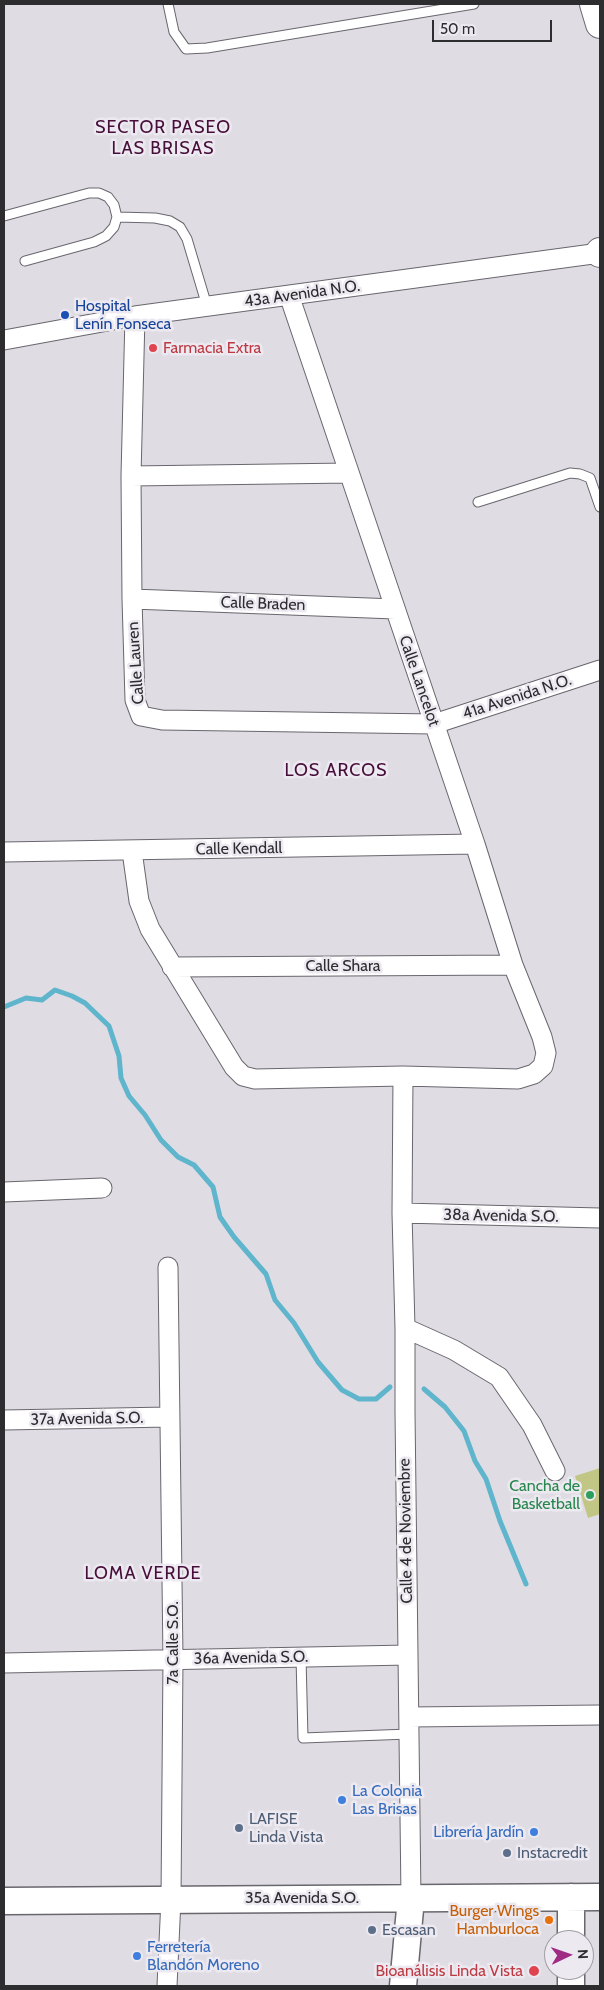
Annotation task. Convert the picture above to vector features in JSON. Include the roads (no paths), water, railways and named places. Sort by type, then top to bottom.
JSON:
[{"type":"main road","points":[[594,4],[600,24]]},
{"type":"main road","points":[[571,1930],[572,1897]]},
{"type":"main road","name":"35a Avenida S.O.","points":[[4,1901],[600,1897]]},
{"type":"main road","name":"Calle 4 de Noviembre","points":[[403,1986],[411,1898]]},
{"type":"street","name":"43a Avenida N.O.","points":[[4,340],[135,316],[600,253]]},
{"type":"street","name":"Calle Lancelot","points":[[289,295],[475,844],[513,965],[542,1037],[546,1053],[543,1066],[534,1074],[518,1079],[403,1076]]},
{"type":"street","name":"Calle Lauren","points":[[135,316],[131,476],[132,599],[135,700],[141,716],[162,720],[434,724]]},
{"type":"street","points":[[131,476],[349,473]]},
{"type":"street","name":"Calle Braden","points":[[132,599],[395,609]]},
{"type":"street","name":"41a Avenida N.O.","points":[[434,724],[600,670]]},
{"type":"street","name":"Calle Kendall","points":[[4,852],[475,844]]},
{"type":"street","points":[[132,851],[139,901],[150,929],[234,1067],[243,1076],[255,1079],[403,1076]]},
{"type":"street","name":"Calle Shara","points":[[172,967],[513,965]]},
{"type":"street","name":"Calle 4 de Noviembre","points":[[403,1076],[402,1213],[406,1328],[405,1412],[411,1898]]},
{"type":"street","points":[[4,1192],[102,1188]]},
{"type":"street","name":"38a Avenida S.O.","points":[[402,1213],[600,1218]]},
{"type":"street","name":"7a Calle S.O.","points":[[167,1986],[174,1659],[168,1267]]},
{"type":"street","points":[[406,1328],[454,1350],[499,1377],[532,1425],[555,1471]]},
{"type":"street","name":"37a Avenida S.O.","points":[[4,1420],[169,1417]]},
{"type":"street","name":"36a Avenida S.O.","points":[[4,1663],[408,1655]]},
{"type":"street","points":[[409,1726],[600,1715]]},
{"type":"lane","points":[[168,4],[174,32],[186,49],[216,47],[474,4]]},
{"type":"lane","points":[[4,216],[89,193],[99,193],[108,197],[114,205],[117,217],[114,227],[106,236],[94,242],[25,261]]},
{"type":"lane","points":[[117,217],[154,218],[170,221],[180,227],[187,239],[207,306]]},
{"type":"lane","points":[[478,502],[570,473],[590,478],[600,507]]},
{"type":"lane","points":[[301,1656],[302,1738],[409,1726]]},
{"type":"waterway","points":[[4,1007],[26,998],[42,1000],[55,990],[85,1003],[109,1026],[119,1056],[121,1078],[129,1096],[145,1115],[161,1140],[178,1157],[194,1165],[213,1187],[220,1217],[234,1237],[266,1274],[275,1300],[294,1323],[318,1362],[342,1390],[359,1399],[376,1399],[390,1387]]},
{"type":"waterway","points":[[424,1389],[445,1407],[464,1431],[475,1461],[486,1479],[500,1521],[526,1584]]},
{"type":"place","name":"Hospital Lenín Fonseca","points":[[65,315]]},
{"type":"place","name":"Farmacia Extra","points":[[153,348]]},
{"type":"place","name":"Cancha de Basketball","points":[[590,1495]]},
{"type":"place","name":"La Colonia Las Brisas","points":[[342,1800]]},
{"type":"place","name":"LAFISE Linda Vista","points":[[239,1828]]},
{"type":"place","name":"Librería Jardín","points":[[534,1832]]},
{"type":"place","name":"Instacredit","points":[[507,1853]]},
{"type":"place","name":"Burger Wings Hamburloca","points":[[549,1920]]},
{"type":"place","name":"Escasan","points":[[372,1930]]},
{"type":"place","name":"Ferretería Blandón Moreno","points":[[137,1956]]},
{"type":"place","name":"Bioanálisis Linda Vista","points":[[534,1971]]},
{"type":"district","name":"SECTOR PASEO LAS BRISAS","points":[[163,138]]},
{"type":"district","name":"LOS ARCOS","points":[[336,771]]},
{"type":"district","name":"LOMA VERDE","points":[[143,1574]]}]
